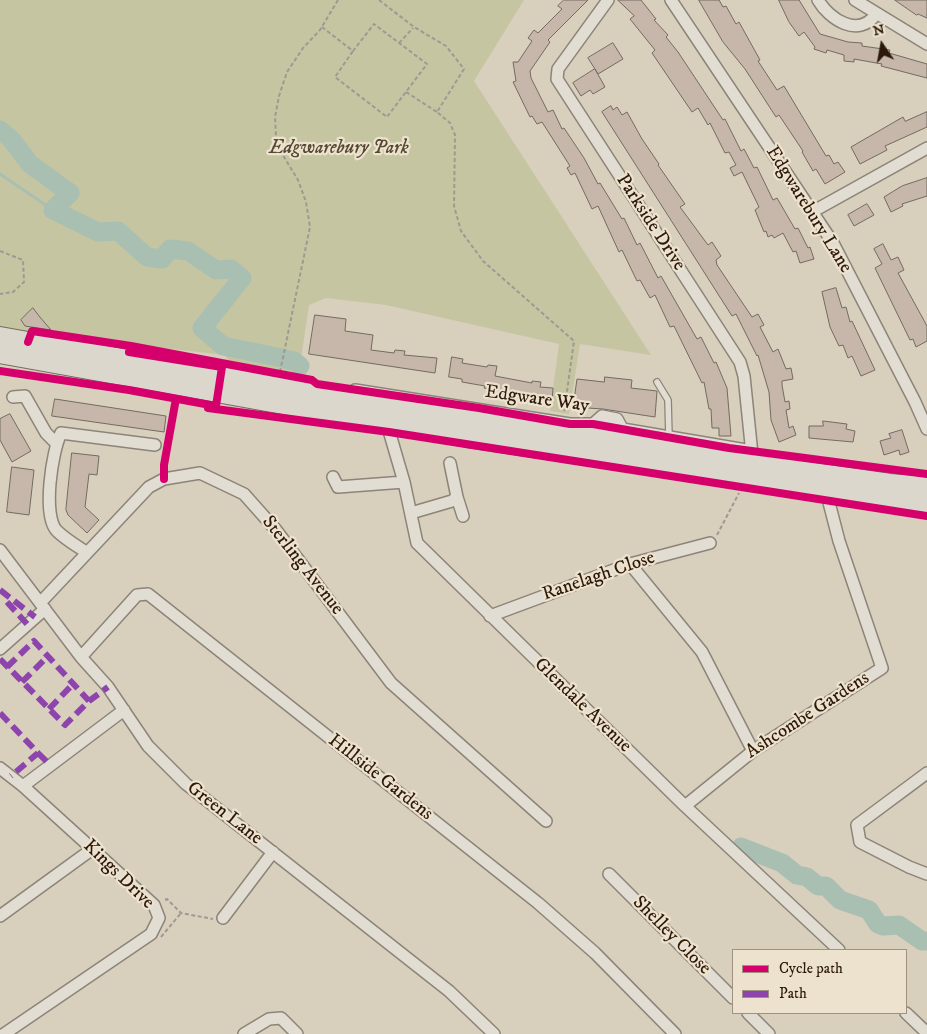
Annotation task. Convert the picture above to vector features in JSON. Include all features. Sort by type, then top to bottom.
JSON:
[{"type":"highway","name":"Edgware Way","points":[[0,337],[753,457],[927,487]]},
{"type":"highway","points":[[0,353],[387,424],[927,506]]},
{"type":"street","name":"Parkside Drive","points":[[608,0],[558,69],[557,79],[740,362],[744,376],[753,457]]},
{"type":"street","name":"Edgwarebury Lane","points":[[671,0],[833,244],[915,402],[927,429]]},
{"type":"street","points":[[818,0],[830,16],[841,22],[861,25],[872,19],[876,14]]},
{"type":"street","points":[[855,0],[927,44]]},
{"type":"street","points":[[812,212],[927,148]]},
{"type":"street","name":"Edgware Way","points":[[312,388],[479,408],[563,422],[593,424],[602,416],[618,419],[623,430],[669,437],[753,457]]},
{"type":"street","points":[[13,397],[24,396],[46,433],[56,443]]},
{"type":"street","name":"Glendale Avenue","points":[[387,424],[404,482],[417,543],[685,806],[838,949]]},
{"type":"street","points":[[86,552],[56,530],[49,509],[56,443],[61,432],[156,445]]},
{"type":"street","points":[[132,455],[134,442]]},
{"type":"street","points":[[450,463],[463,516]]},
{"type":"street","name":"Sterling Avenue","points":[[0,649],[43,606],[86,552],[149,487],[164,479],[200,473],[244,494],[276,530],[391,683],[546,821]]},
{"type":"street","points":[[333,477],[338,487],[404,482]]},
{"type":"street","name":"Ashcombe Gardens","points":[[685,806],[753,751],[882,668],[839,541],[826,491]]},
{"type":"street","points":[[411,513],[452,501],[457,497]]},
{"type":"street","name":"Ranelagh Close","points":[[490,616],[630,564],[710,543]]},
{"type":"street","name":"Green Lane","points":[[0,550],[108,688],[148,746],[186,784],[448,991],[494,1034]]},
{"type":"street","points":[[630,564],[702,652],[753,751]]},
{"type":"street","name":"Hillside Gardens","points":[[82,657],[138,596],[148,594],[538,903],[595,953],[675,1034]]},
{"type":"street","points":[[23,786],[124,710]]},
{"type":"street","name":"Kings Drive","points":[[0,768],[23,786],[91,850],[154,905],[159,918],[151,934],[4,1034]]},
{"type":"street","points":[[927,773],[857,825],[860,842],[927,874]]},
{"type":"street","points":[[0,916],[91,850]]},
{"type":"street","points":[[223,918],[273,852]]},
{"type":"street","name":"Shelley Close","points":[[609,874],[732,997]]},
{"type":"street","points":[[749,1014],[769,1034]]},
{"type":"street","points":[[907,1014],[927,1033]]},
{"type":"street","points":[[244,1034],[268,1019],[281,1018],[297,1034]]},
{"type":"lane","points":[[657,382],[668,400],[669,437]]},
{"type":"path","points":[[270,373],[283,375],[310,227],[306,202],[298,180],[284,157],[276,136],[275,117],[278,96],[287,72],[303,48],[322,27],[338,0]]},
{"type":"path","points":[[379,0],[414,27],[446,46],[464,69],[437,112]]},
{"type":"path","points":[[374,24],[427,64],[387,117],[335,77],[353,51],[374,24]]},
{"type":"path","points":[[322,27],[353,51]]},
{"type":"path","points":[[400,43],[414,27]]},
{"type":"path","points":[[406,92],[437,112],[450,124],[454,135],[454,206],[461,231],[483,261],[574,341],[563,422]]},
{"type":"path","points":[[0,251],[23,260],[24,282],[13,292],[0,294]]},
{"type":"path","points":[[214,362],[233,365]]},
{"type":"path","points":[[203,407],[219,408],[222,367]]},
{"type":"path","points":[[166,402],[184,405]]},
{"type":"path","points":[[164,479],[164,465],[175,404]]},
{"type":"path","points":[[731,487],[751,490]]},
{"type":"path","points":[[710,543],[719,532],[741,488]]},
{"type":"path","points":[[154,905],[167,899],[182,913],[216,919],[223,918]]},
{"type":"path","points":[[151,934],[162,938],[182,913]]},
{"type":"green space","name":"Edgwarebury Park","points":[[0,0],[524,0],[474,81],[651,355],[580,344],[569,414],[550,411],[559,344],[386,305],[326,298],[309,305],[299,372],[280,371],[228,360],[225,355],[154,347],[0,337]]},
{"type":"building","points":[[564,0],[588,0],[548,40],[550,42],[530,71],[531,78],[548,112],[553,110],[562,129],[564,128],[584,158],[598,184],[600,183],[622,219],[624,218],[637,245],[640,243],[658,278],[661,276],[697,339],[701,337],[714,363],[716,362],[727,388],[731,436],[719,436],[719,428],[712,428],[711,409],[709,409],[704,382],[702,383],[674,326],[670,327],[655,295],[650,298],[640,280],[637,281],[622,250],[619,252],[598,206],[592,209],[575,173],[571,175],[567,168],[570,166],[542,122],[537,124],[532,116],[530,117],[513,82],[516,81],[513,62],[518,62],[532,41],[528,38],[534,30],[538,33],[562,9],[558,6]]},
{"type":"building","points":[[618,0],[641,0],[656,19],[654,20],[668,35],[666,37],[723,120],[725,119],[741,151],[744,149],[754,168],[757,167],[773,200],[777,198],[795,229],[798,228],[808,248],[810,247],[814,259],[800,263],[796,251],[793,252],[783,233],[774,238],[772,235],[768,237],[766,231],[764,232],[755,210],[759,207],[742,172],[734,176],[730,168],[736,165],[729,152],[725,153],[710,123],[708,125],[698,108],[692,112],[652,53],[655,50],[630,19],[634,16]]},
{"type":"building","points":[[699,0],[719,0],[723,7],[726,6],[736,24],[739,22],[760,60],[758,61],[777,90],[784,86],[826,156],[829,155],[834,164],[838,162],[845,172],[825,184],[816,169],[813,171],[803,151],[779,115],[776,117],[745,69],[723,42]]},
{"type":"building","points":[[779,0],[799,0],[820,34],[848,42],[862,43],[862,46],[890,50],[889,53],[927,64],[927,78],[881,66],[882,64],[854,59],[854,62],[844,61],[844,55],[827,50],[826,53],[814,49],[815,47],[804,32],[799,36],[789,22]]},
{"type":"building","points":[[895,0],[927,0],[927,18],[917,15]]},
{"type":"building","points":[[613,43],[623,59],[598,74],[588,58]]},
{"type":"building","points":[[595,69],[605,87],[593,94],[590,90],[581,96],[573,83]]},
{"type":"building","points":[[611,106],[613,110],[617,107],[622,115],[627,112],[658,165],[685,204],[680,207],[708,245],[712,242],[721,256],[716,260],[717,265],[752,317],[758,314],[764,325],[760,327],[773,352],[778,349],[786,369],[791,368],[793,379],[782,381],[782,385],[785,402],[789,401],[790,409],[786,410],[789,428],[793,426],[796,435],[779,442],[771,420],[769,392],[758,355],[736,314],[732,316],[602,112]]},
{"type":"building","points":[[927,112],[927,127],[885,146],[887,150],[860,164],[851,147],[903,117],[905,121]]},
{"type":"building","points":[[927,178],[927,196],[902,204],[903,206],[891,212],[884,197],[902,186]]},
{"type":"building","points":[[867,204],[874,215],[854,226],[848,215]]},
{"type":"building","points":[[883,244],[891,260],[898,257],[904,270],[898,273],[927,326],[927,341],[916,347],[913,339],[910,340],[875,268],[882,264],[874,249]]},
{"type":"building","points":[[836,288],[842,308],[846,307],[850,322],[852,321],[875,370],[861,376],[852,356],[848,358],[843,345],[839,346],[830,327],[822,292]]},
{"type":"building","points":[[33,308],[51,330],[25,326],[21,320]]},
{"type":"building","points":[[315,315],[346,319],[345,331],[373,335],[371,350],[394,353],[395,350],[405,351],[404,355],[437,358],[435,373],[309,354]]},
{"type":"building","points":[[452,357],[463,359],[462,363],[487,367],[488,365],[497,366],[495,376],[532,383],[532,381],[541,382],[540,387],[553,388],[552,401],[484,388],[485,386],[462,382],[462,379],[449,377]]},
{"type":"building","points":[[605,377],[632,380],[631,388],[657,391],[655,417],[603,409],[573,407],[577,379],[604,382]]},
{"type":"building","points":[[55,399],[166,416],[164,432],[52,416]]},
{"type":"building","points":[[10,414],[31,451],[12,462],[0,440],[0,419]]},
{"type":"building","points":[[823,421],[847,424],[846,429],[855,431],[853,442],[809,438],[809,426],[823,426]]},
{"type":"building","points":[[902,430],[909,452],[900,455],[899,450],[884,455],[880,441],[891,438],[889,434]]},
{"type":"building","points":[[72,453],[99,456],[97,475],[89,474],[85,507],[99,520],[87,533],[68,515],[66,510]]},
{"type":"building","points":[[12,467],[34,470],[29,515],[7,512]]},
{"type":"waterway","points":[[0,130],[11,139],[30,164],[70,193],[53,210],[98,232],[118,231],[147,257],[162,259],[170,249],[188,251],[216,270],[231,269],[242,278],[202,328],[223,346],[282,358]]},
{"type":"waterway","points":[[0,174],[53,210]]},
{"type":"waterway","points":[[285,359],[294,361],[300,366]]},
{"type":"waterway","points":[[741,847],[782,863],[797,875],[807,877],[818,886],[826,886],[840,900],[869,910],[878,924],[883,926],[899,925],[922,941],[927,941]]},
{"type":"marked path","points":[[0,590],[35,617]]},
{"type":"marked path","points":[[7,602],[27,624]]},
{"type":"marked path","points":[[7,667],[34,641],[89,701]]},
{"type":"marked path","points":[[22,682],[48,656]]},
{"type":"marked path","points":[[0,659],[65,725],[89,701],[108,687]]},
{"type":"marked path","points":[[49,709],[73,684]]},
{"type":"marked path","points":[[0,713],[38,753],[11,776]]},
{"type":"marked path","points":[[38,753],[50,765]]},
{"type":"cycle path","points":[[28,342],[32,331],[131,346]]},
{"type":"cycle path","points":[[0,371],[129,390],[216,406],[222,367],[129,352],[131,346],[312,380],[317,384],[479,408],[570,424],[593,424],[729,448],[927,474]]},
{"type":"cycle path","points":[[164,479],[164,465],[175,404]]},
{"type":"cycle path","points":[[208,408],[389,432],[927,516]]}]
